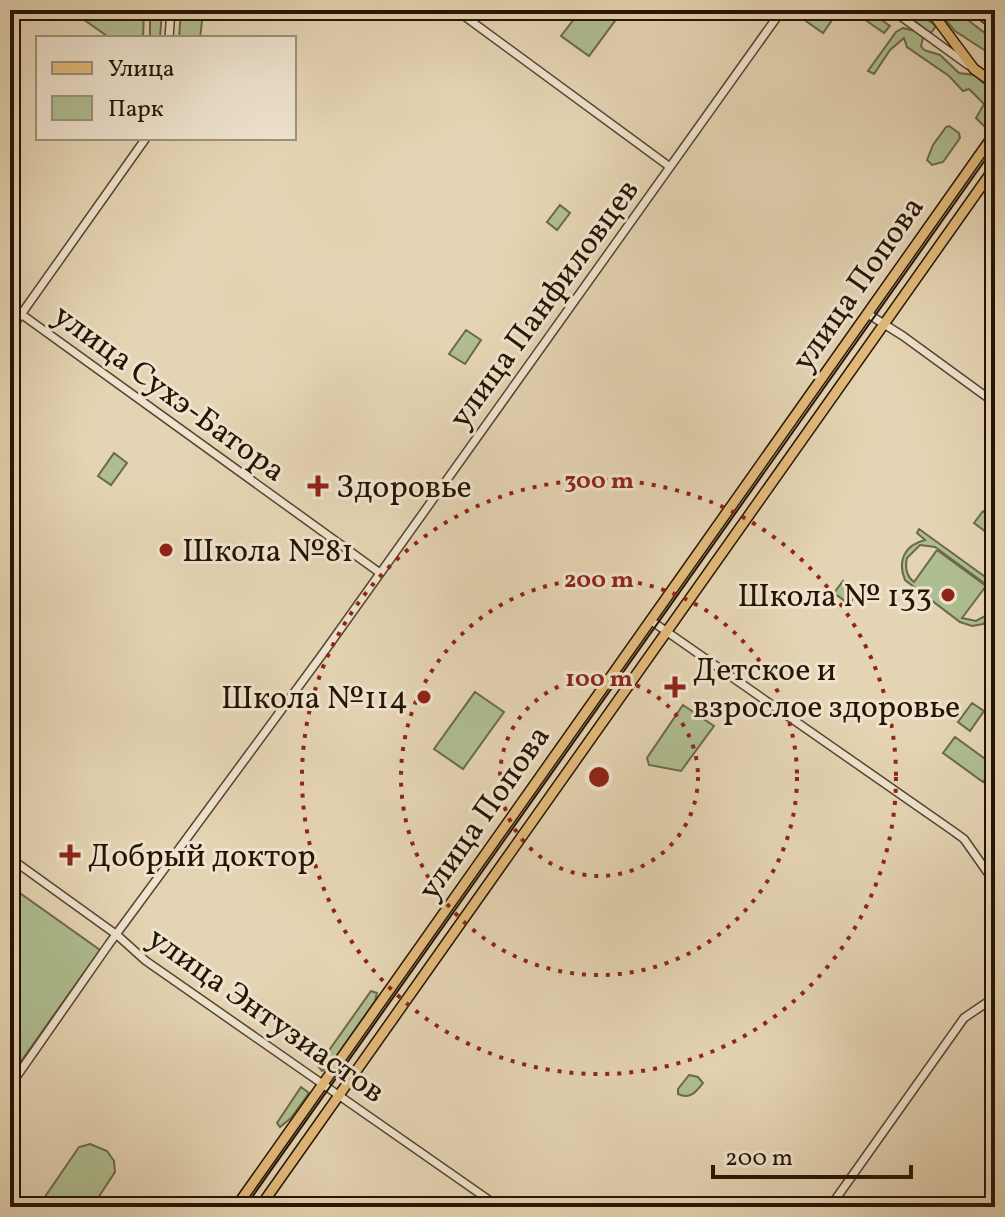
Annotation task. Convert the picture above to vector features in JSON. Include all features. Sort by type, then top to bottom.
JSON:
[{"type":"main road","points":[[930,10],[974,69],[995,84]]},
{"type":"main road","points":[[975,10],[995,25]]},
{"type":"main road","name":"улица Попова","points":[[236,1207],[995,133]]},
{"type":"main road","name":"улица Попова","points":[[260,1207],[995,167]]},
{"type":"main road","points":[[924,234],[940,246]]},
{"type":"street","points":[[169,36],[171,10]]},
{"type":"street","points":[[456,10],[670,167]]},
{"type":"street","name":"улица Панфиловцев","points":[[10,1086],[782,10]]},
{"type":"street","points":[[892,10],[974,69]]},
{"type":"street","points":[[10,330],[145,140]]},
{"type":"street","name":"улица Сухэ-Батора","points":[[10,306],[380,573]]},
{"type":"street","points":[[868,314],[995,403]]},
{"type":"street","points":[[650,620],[964,839],[995,883]]},
{"type":"street","name":"улица Энтузиастов","points":[[10,858],[117,935],[146,961],[499,1207]]},
{"type":"street","points":[[830,1207],[964,1018],[995,997]]},
{"type":"green space","points":[[70,10],[144,10],[143,36],[107,36]]},
{"type":"green space","points":[[150,10],[162,10],[160,36],[150,36]]},
{"type":"green space","points":[[181,10],[195,10],[202,21],[200,36],[179,36]]},
{"type":"green space","points":[[581,10],[623,10],[589,56],[561,36]]},
{"type":"green space","points":[[799,10],[839,10],[823,33],[796,14]]},
{"type":"green space","points":[[851,10],[867,10],[890,26],[884,33]]},
{"type":"green space","points":[[899,10],[914,10],[936,26],[931,33]]},
{"type":"green space","points":[[937,10],[955,10],[995,41],[995,57],[955,31]]},
{"type":"green space","points":[[903,28],[919,32],[924,50],[940,55],[959,73],[975,75],[995,93],[994,125],[989,131],[976,118],[984,104],[969,89],[963,91],[949,76],[907,47],[904,38],[890,50],[874,74],[868,71],[896,32]]},
{"type":"green space","points":[[949,126],[959,133],[960,138],[943,162],[932,165],[927,160],[933,145]]},
{"type":"green space","points":[[560,205],[570,213],[557,230],[547,222]]},
{"type":"green space","points":[[466,330],[481,340],[465,364],[449,354]]},
{"type":"green space","points":[[114,453],[127,463],[111,485],[98,476]]},
{"type":"green space","points":[[983,511],[995,519],[990,535],[974,523]]},
{"type":"green space","points":[[919,529],[995,584],[993,615],[983,624],[972,626],[960,622],[905,580],[902,566],[904,554],[925,540],[917,533]],"holes":[[[920,545],[935,547],[988,586],[993,599],[989,614],[976,621],[962,618],[986,586],[937,550],[914,582],[911,580],[907,558]]]},
{"type":"green space","points":[[843,581],[858,592],[849,604],[834,593]]},
{"type":"green space","points":[[475,692],[504,712],[463,769],[434,749]]},
{"type":"green space","points":[[972,703],[984,711],[970,731],[958,722]]},
{"type":"green space","points":[[683,705],[714,726],[681,771],[649,765],[647,758]]},
{"type":"green space","points":[[955,737],[995,766],[983,782],[943,753]]},
{"type":"green space","points":[[10,886],[100,950],[10,1077]]},
{"type":"green space","points":[[371,991],[377,993],[375,1001],[328,1068],[322,1071],[318,1066]]},
{"type":"green space","points":[[689,1075],[698,1077],[703,1083],[689,1096],[682,1096],[678,1094],[678,1089]]},
{"type":"green space","points":[[301,1087],[309,1093],[291,1118],[280,1127],[277,1123]]},
{"type":"green space","points":[[90,1144],[107,1151],[114,1161],[115,1172],[92,1207],[38,1207],[79,1147]]},
{"type":"tram line","points":[[245,1207],[995,146]]},
{"type":"place","name":"Здоровье","points":[[318,486]]},
{"type":"place","name":"Школа №81","points":[[166,550]]},
{"type":"place","name":"Школа № 133","points":[[948,595]]},
{"type":"place","name":"Детское и взрослое здоровье","points":[[675,687]]},
{"type":"place","name":"Школа №114","points":[[424,697]]},
{"type":"place","name":"Добрый доктор","points":[[70,855]]}]
